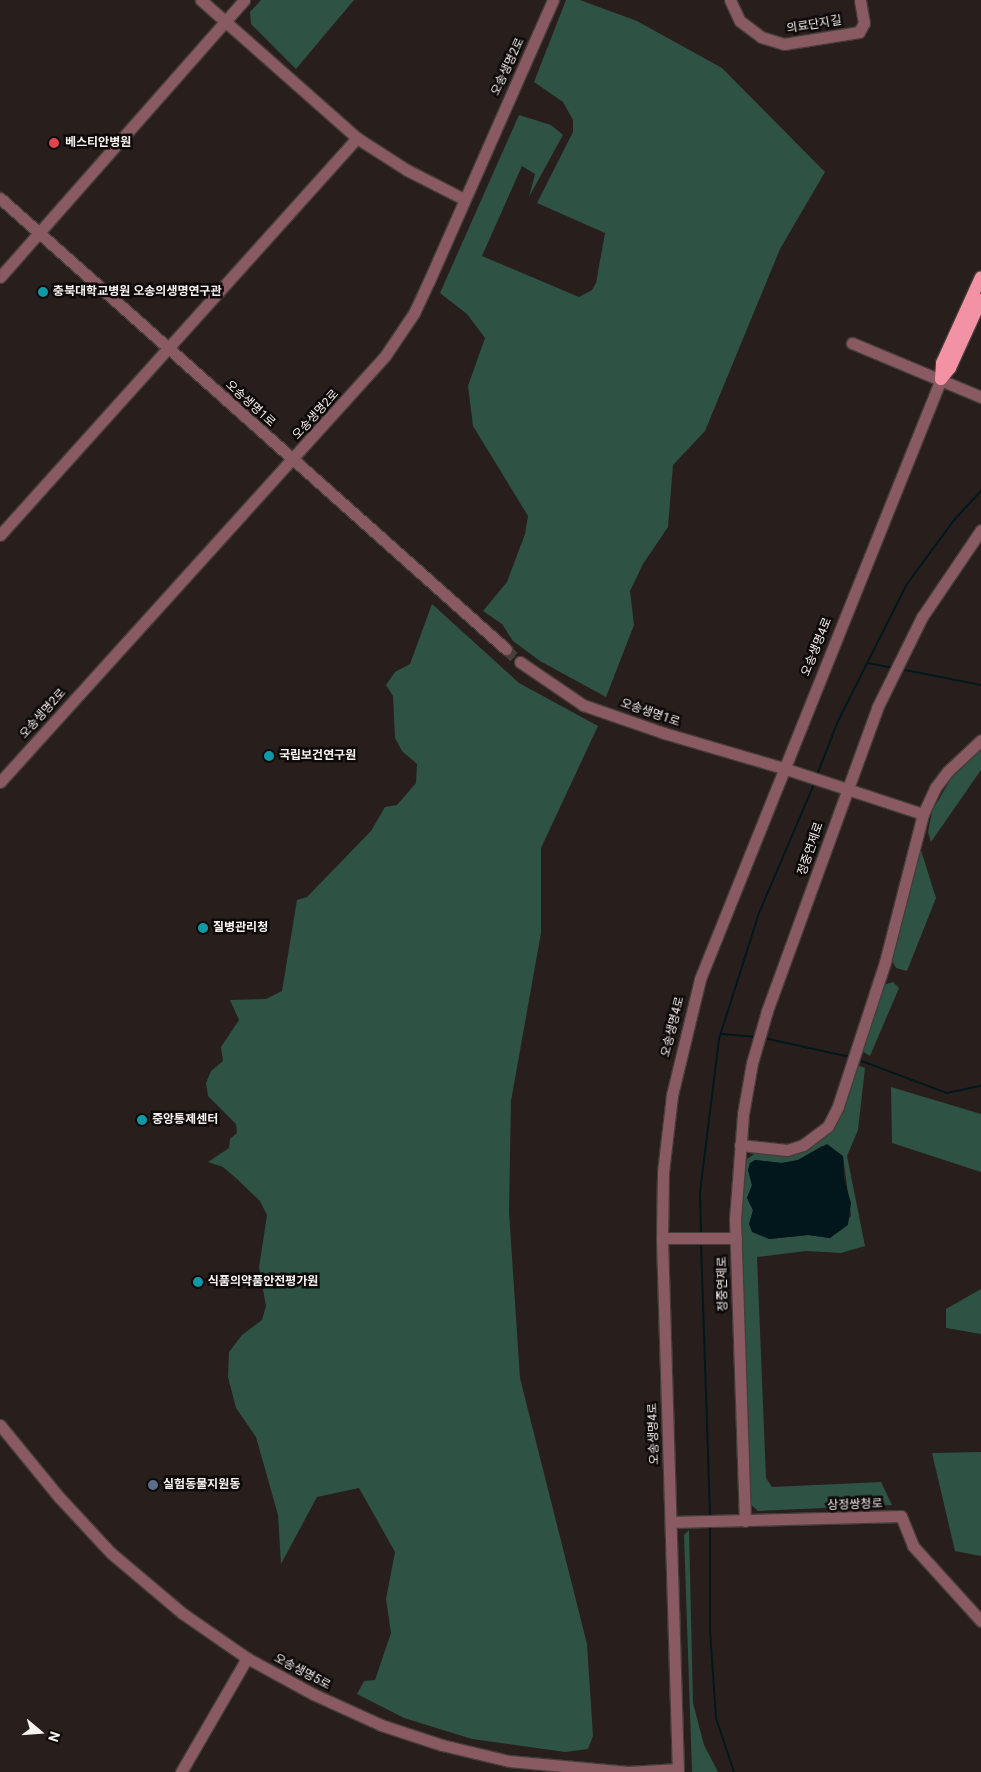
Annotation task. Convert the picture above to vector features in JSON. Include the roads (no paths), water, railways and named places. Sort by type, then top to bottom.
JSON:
[{"type":"main road","points":[[941,379],[942,363],[981,277]]},
{"type":"main road","points":[[941,379],[950,368],[981,300]]},
{"type":"street","points":[[201,0],[357,138],[407,170],[464,199]]},
{"type":"street","points":[[0,277],[40,234],[244,0]]},
{"type":"street","name":"오송생명2로","points":[[0,782],[368,378],[400,334],[429,281],[553,0]]},
{"type":"street","name":"의료단지길","points":[[730,0],[740,21],[761,37],[784,44],[859,32],[864,23],[860,0]]},
{"type":"street","points":[[0,534],[357,138]]},
{"type":"street","name":"오송생명1로","points":[[0,198],[166,348],[506,649]]},
{"type":"street","points":[[852,343],[981,396]]},
{"type":"street","name":"오송생명4로","points":[[678,1771],[663,1172],[672,1096],[683,1039],[700,979],[783,768],[941,379]]},
{"type":"street","name":"정중연제로","points":[[740,1521],[733,1238],[740,1145],[756,1049],[843,788],[901,658],[947,576],[981,530]]},
{"type":"street","name":"오송생명1로","points":[[520,662],[583,704],[664,734],[783,768],[923,814]]},
{"type":"street","points":[[740,1145],[788,1150],[816,1137],[828,1126],[849,1072],[885,962],[923,814],[948,771],[981,740]]},
{"type":"street","points":[[666,1238],[733,1238]]},
{"type":"street","name":"오송생명5로","points":[[0,1425],[58,1497],[112,1553],[182,1613],[248,1658],[313,1694],[381,1725],[442,1745],[509,1760],[628,1772],[678,1771]]},
{"type":"street","name":"상정쌍청로","points":[[740,1521],[901,1516],[913,1546],[981,1622]]},
{"type":"street","points":[[671,1522],[740,1521]]},
{"type":"street","points":[[181,1772],[248,1658]]},
{"type":"water","points":[[827,1144],[843,1156],[844,1179],[851,1203],[848,1225],[830,1238],[808,1235],[769,1239],[752,1232],[749,1224],[753,1210],[747,1198],[752,1185],[748,1170],[750,1163],[755,1160],[782,1163],[798,1160]]},
{"type":"waterway","points":[[817,775],[838,721],[907,584],[954,520],[981,491]]},
{"type":"waterway","points":[[868,663],[893,668]]},
{"type":"waterway","points":[[900,669],[981,685]]},
{"type":"waterway","points":[[701,1233],[700,1192],[719,1039],[759,913],[814,784]]},
{"type":"waterway","points":[[722,1034],[754,1037]]},
{"type":"waterway","points":[[764,1038],[850,1057]]},
{"type":"waterway","points":[[859,1060],[947,1093],[981,1086]]},
{"type":"waterway","points":[[701,1243],[710,1518]]},
{"type":"waterway","points":[[710,1525],[710,1630],[716,1718],[734,1772]]},
{"type":"tunnel","points":[[506,649],[520,662]]},
{"type":"place","name":"베스티안병원","points":[[54,143]]},
{"type":"place","name":"충북대학교병원 오송의생명연구관","points":[[43,292]]},
{"type":"place","name":"국립보건연구원","points":[[269,756]]},
{"type":"place","name":"질병관리청","points":[[203,928]]},
{"type":"place","name":"중앙통제센터","points":[[142,1120]]},
{"type":"place","name":"식품의약품안전평가원","points":[[198,1282]]},
{"type":"place","name":"실험동물지원동","points":[[153,1485]]}]
